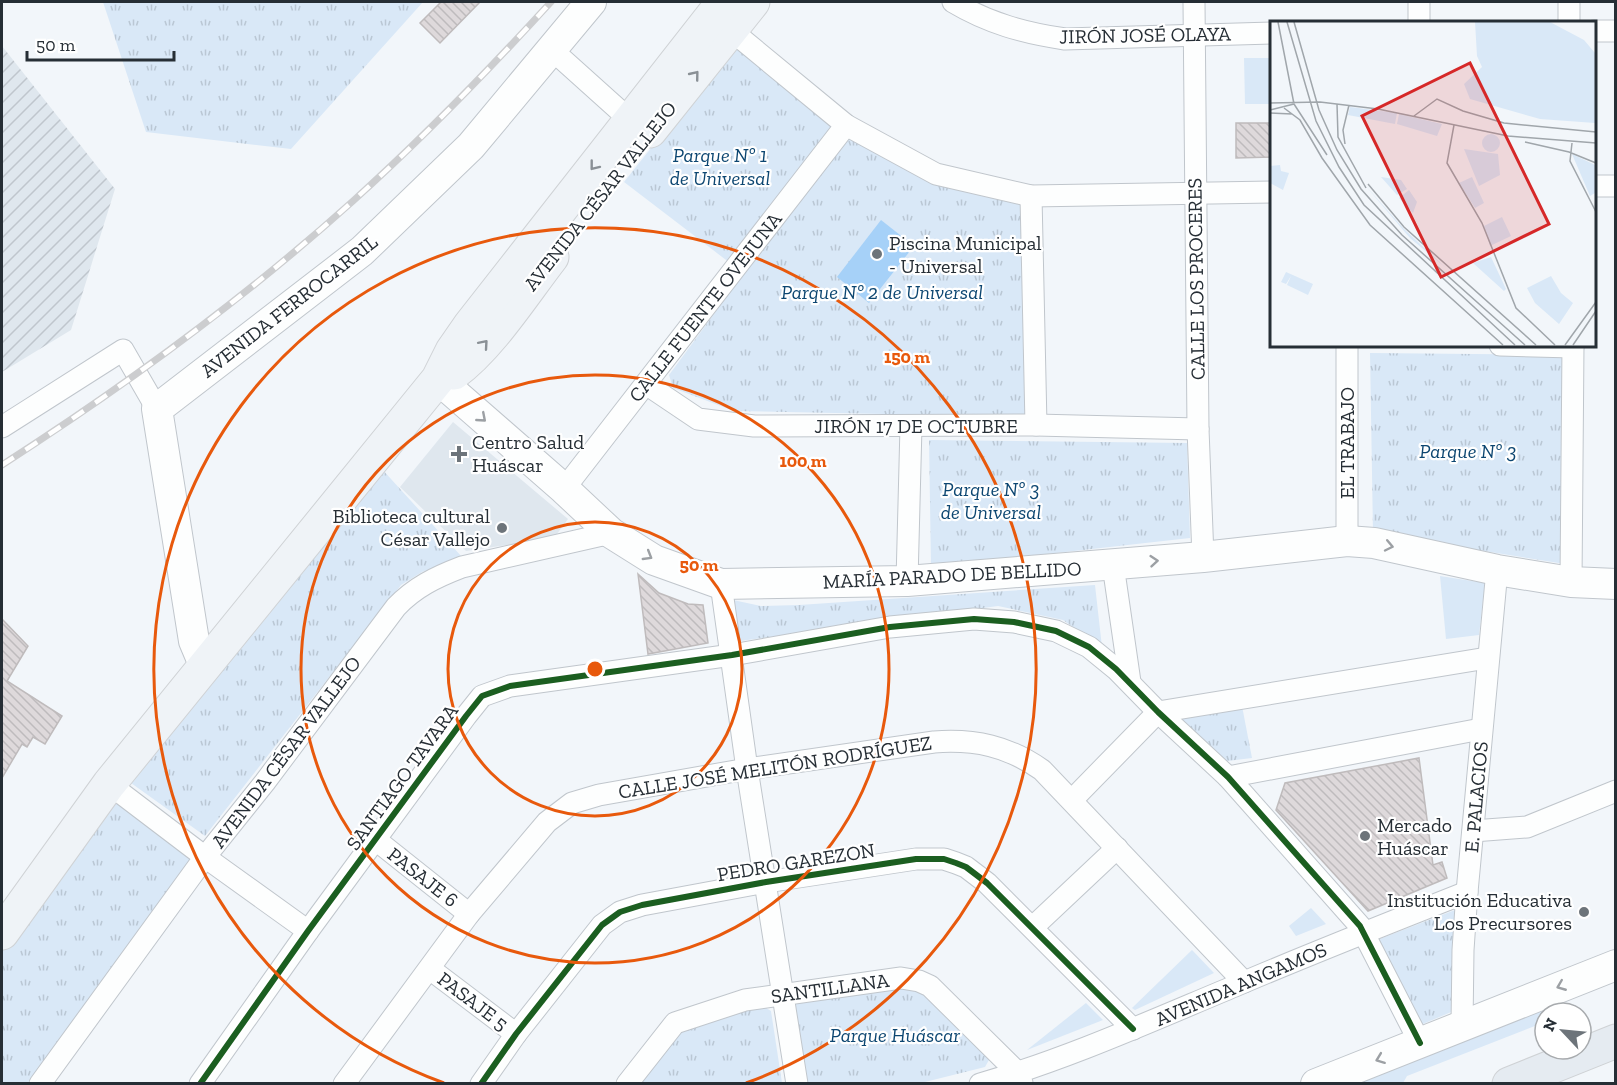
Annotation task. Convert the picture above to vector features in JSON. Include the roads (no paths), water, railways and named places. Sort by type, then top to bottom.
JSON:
[{"type":"highway","points":[[1509,1083],[1616,1041]]},
{"type":"main road","name":"AVENIDA CÉSAR VALLEJO","points":[[2,933],[110,784],[438,380],[452,351],[470,325],[630,120],[722,15],[753,2]]},
{"type":"main road","name":"AVENIDA CÉSAR VALLEJO","points":[[438,380],[455,373],[488,340],[604,189],[722,15]]},
{"type":"street","name":"AVENIDA FERROCARRIL","points":[[157,409],[362,251],[471,146],[591,2]]},
{"type":"street","name":"JIRÓN JOSÉ OLAYA","points":[[953,2],[1000,26],[1033,35],[1065,39],[1270,33]]},
{"type":"street","name":"CALLE LOS PROCERES","points":[[1194,2],[1198,429],[1203,557]]},
{"type":"street","points":[[1419,2],[1419,21]]},
{"type":"street","points":[[1569,2],[1569,21]]},
{"type":"street","points":[[722,15],[846,125],[936,174],[1031,196],[1270,192]]},
{"type":"street","points":[[1596,31],[1616,31]]},
{"type":"street","points":[[551,49],[630,120]]},
{"type":"street","name":"CALLE FUENTE OVEJUNA","points":[[564,489],[846,125]]},
{"type":"street","points":[[1596,186],[1616,186]]},
{"type":"street","points":[[1031,196],[1036,425]]},
{"type":"street","name":"EL TRABAJO","points":[[1347,346],[1347,541]]},
{"type":"street","points":[[1571,582],[1573,346]]},
{"type":"street","points":[[2,427],[123,350],[157,409],[194,641],[205,667]]},
{"type":"street","name":"MARÍA PARADO DE BELLIDO","points":[[438,380],[564,489],[611,533],[654,560],[721,584],[907,581],[1203,557],[1347,541],[1374,543],[1497,570],[1571,582],[1616,584]]},
{"type":"street","name":"JIRÓN 17 DE OCTUBRE","points":[[646,384],[698,419],[754,426],[1036,425],[1198,429]]},
{"type":"street","points":[[907,581],[911,426]]},
{"type":"street","name":"AVENIDA CÉSAR VALLEJO","points":[[40,1083],[205,857],[265,782],[396,607],[410,593],[438,576],[462,567],[611,533]]},
{"type":"street","points":[[1113,564],[1130,682]]},
{"type":"street","name":"E. PALACIOS","points":[[1462,1026],[1463,950],[1467,892],[1497,570]]},
{"type":"street","points":[[721,584],[747,769],[797,1083]]},
{"type":"street","name":"SANTIAGO TAVARA","points":[[205,1082],[308,931],[483,696],[510,686],[732,655],[890,627],[974,619],[1014,622],[1056,630],[1089,648],[1130,682],[1158,712],[1228,777],[1360,926],[1420,1043]]},
{"type":"street","points":[[1072,800],[1158,712],[1487,658]]},
{"type":"street","points":[[1228,777],[1482,729]]},
{"type":"street","name":"CALLE JOSÉ MELITÓN RODRÍGUEZ","points":[[344,1083],[470,914],[547,822],[572,803],[599,795],[747,769],[934,742],[975,741],[993,745],[1027,759],[1042,770],[1244,982]]},
{"type":"street","points":[[110,784],[205,857],[308,931]]},
{"type":"street","points":[[1473,831],[1527,827],[1616,791]]},
{"type":"street","name":"PASAJE 6","points":[[376,840],[470,914]]},
{"type":"street","points":[[1033,927],[1117,848]]},
{"type":"street","name":"PEDRO GAREZON","points":[[481,1083],[516,1034],[602,925],[620,912],[642,905],[766,882],[916,859],[944,860],[966,867],[981,878],[1033,927],[1133,1029]]},
{"type":"street","name":"AVENIDA ANGAMOS","points":[[980,1083],[1020,1078],[1244,982],[1467,892]]},
{"type":"street","points":[[1316,1083],[1616,964]]},
{"type":"street","name":"PASAJE 5","points":[[430,969],[516,1034]]},
{"type":"street","name":"SANTILLANA","points":[[627,1083],[675,1023],[745,999],[783,996],[901,978],[920,981],[939,993],[1020,1078]]},
{"type":"water","points":[[881,220],[914,246],[869,303],[837,277]]},
{"type":"railway","points":[[2,465],[183,340],[312,237],[430,129],[551,2]]},
{"type":"place","name":"Piscina Municipal - Universal","points":[[877,254]]},
{"type":"place","name":"Centro Salud Huáscar","points":[[459,454]]},
{"type":"place","name":"Biblioteca cultural César Vallejo","points":[[502,528]]},
{"type":"place","name":"Mercado Huáscar","points":[[1365,836]]},
{"type":"place","name":"Institución Educativa Los Precursores","points":[[1584,912]]},
{"type":"park label","name":"Parque Nº 1 de Universal","points":[[720,166]]},
{"type":"park label","name":"Parque Nº 2 de Universal","points":[[882,292]]},
{"type":"park label","name":"Parque Nº 3","points":[[1468,451]]},
{"type":"park label","name":"Parque Nº 3 de Universal","points":[[991,500]]},
{"type":"park label","name":"Parque Huáscar","points":[[895,1035]]}]
